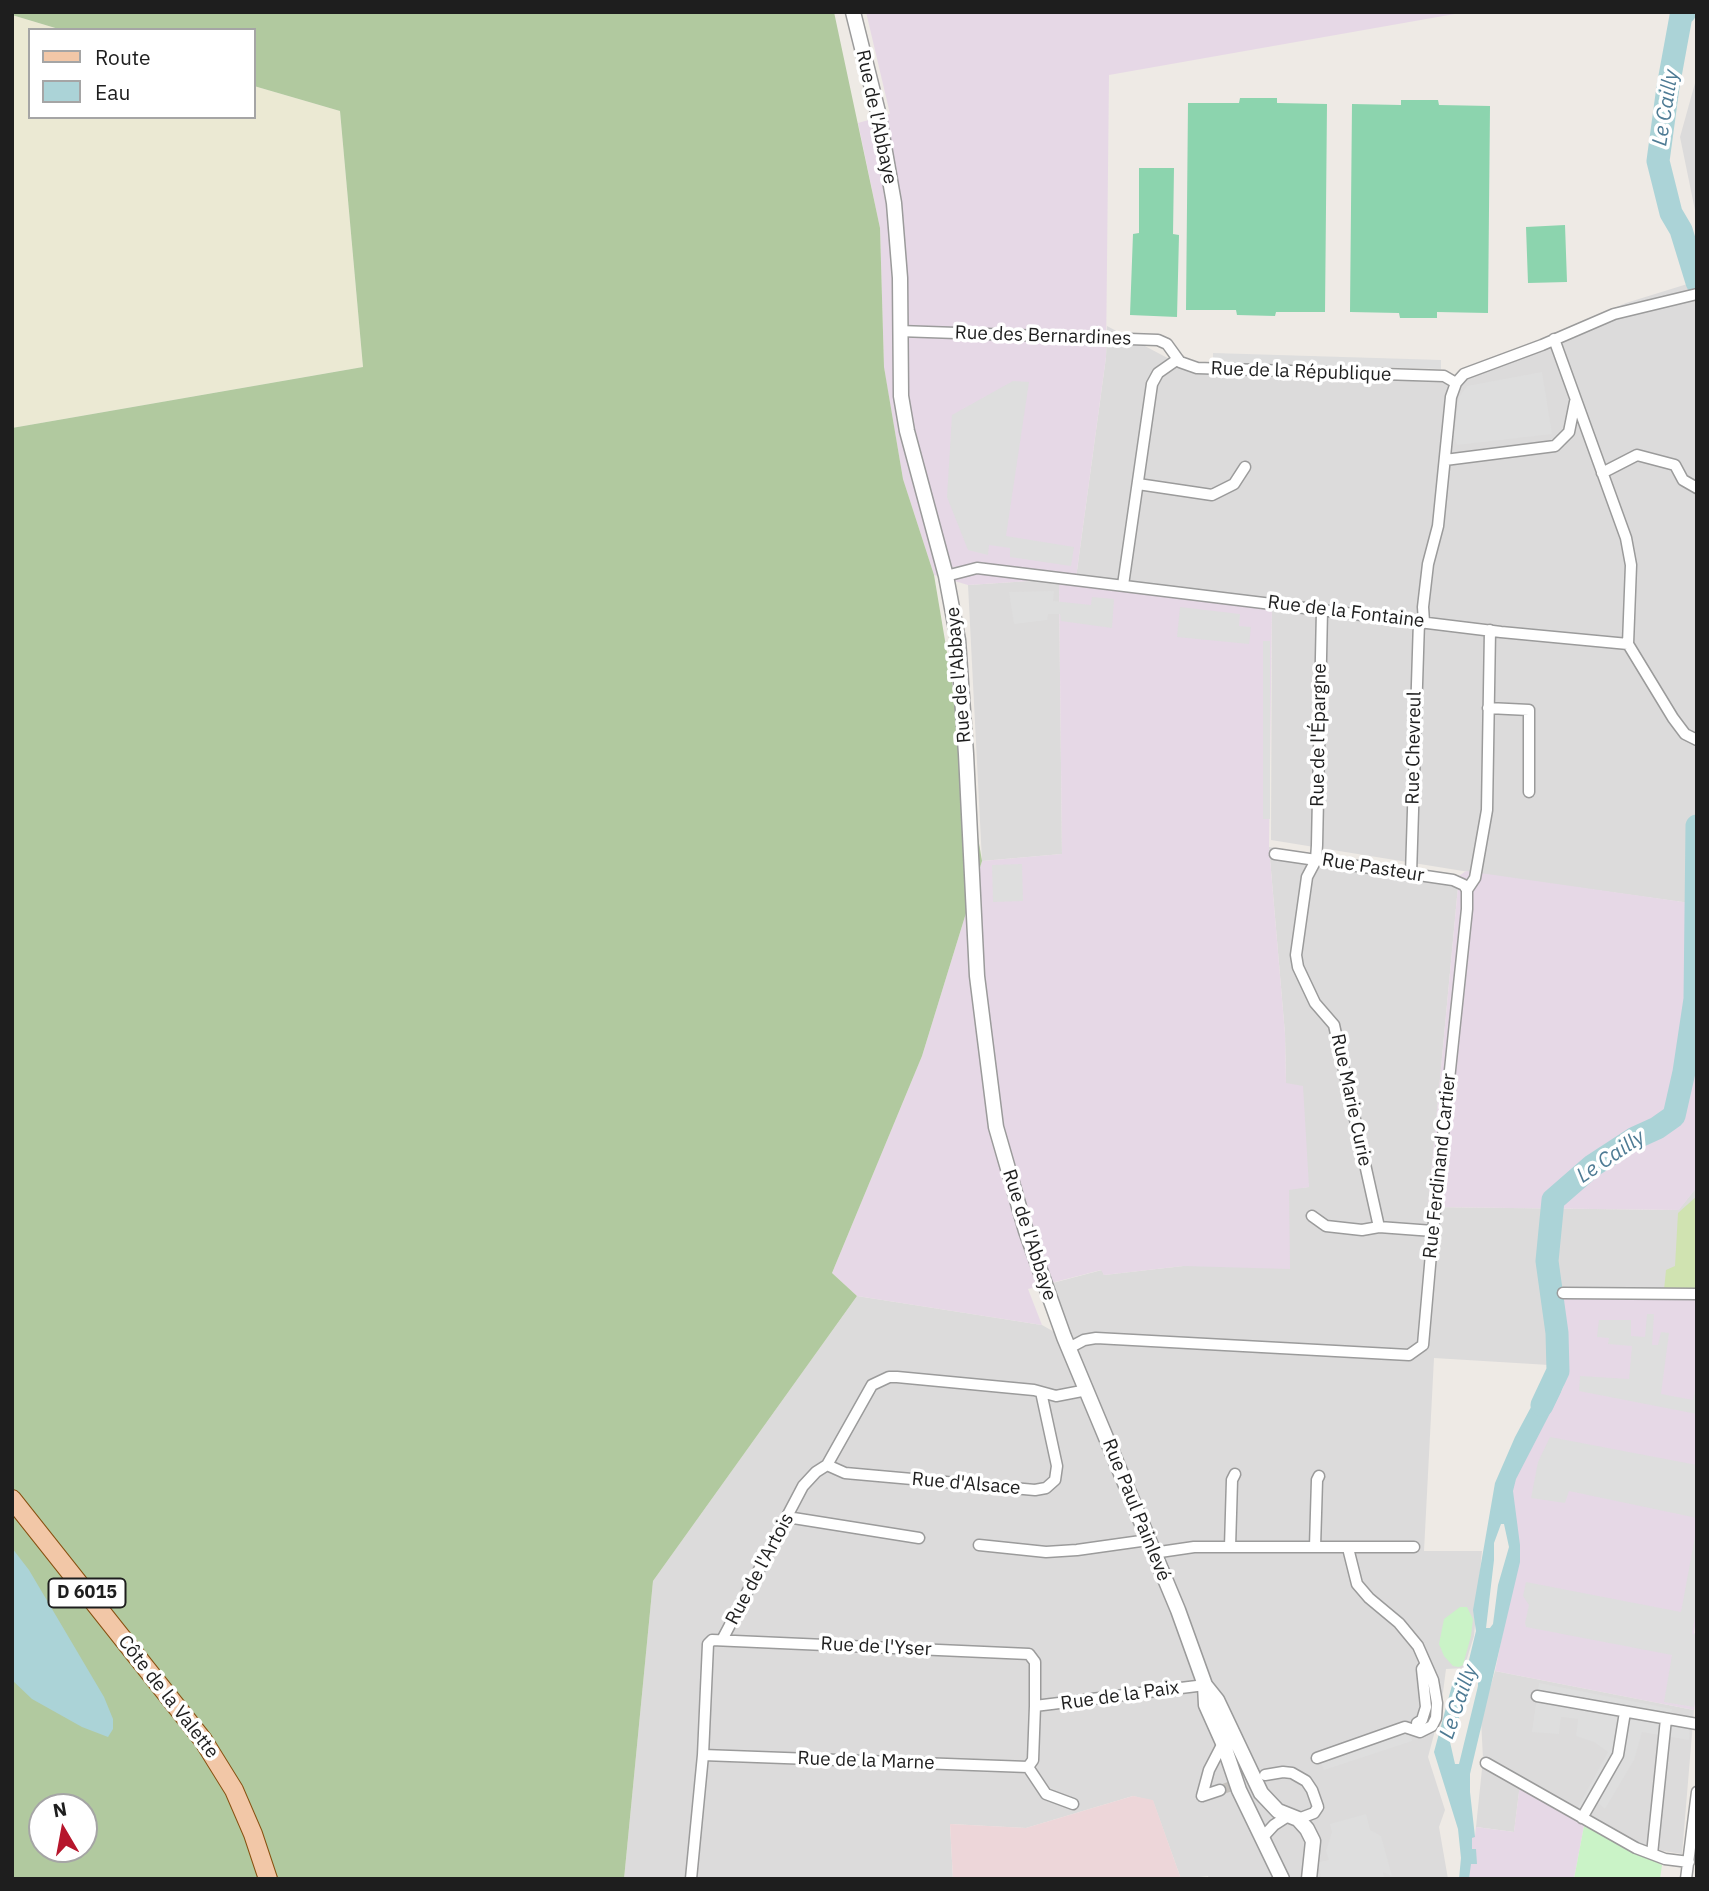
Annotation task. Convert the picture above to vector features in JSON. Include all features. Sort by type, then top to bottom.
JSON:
[{"type":"main road","name":"Côte de la Valette","points":[[12,1499],[214,1756],[234,1790],[268,1879]]},
{"type":"street","name":"Rue de l'Abbaye","points":[[853,12],[889,163],[898,240],[901,396],[907,431],[947,576],[956,622],[961,670],[977,975],[992,1101],[1003,1156],[1026,1231],[1066,1342]]},
{"type":"street","points":[[1456,383],[1464,374],[1614,314],[1693,295]]},
{"type":"street","name":"Rue des Bernardines","points":[[899,331],[1158,340],[1167,344],[1178,359]]},
{"type":"street","points":[[1554,339],[1622,526],[1631,565],[1628,644],[1672,718],[1685,734],[1696,740]]},
{"type":"street","points":[[1123,585],[1154,377],[1178,359]]},
{"type":"street","name":"Rue de la République","points":[[1178,359],[1188,365],[1213,370],[1444,376],[1456,383]]},
{"type":"street","name":"Rue Chevreul","points":[[1411,874],[1423,607],[1428,564],[1438,526],[1451,397],[1456,383]]},
{"type":"street","points":[[1445,460],[1555,446],[1569,432],[1576,399]]},
{"type":"street","points":[[1602,473],[1637,455],[1675,465],[1683,480],[1697,488]]},
{"type":"street","points":[[1138,484],[1212,495],[1234,484],[1245,467]]},
{"type":"street","name":"Rue de la Fontaine","points":[[947,576],[977,568],[1628,644]]},
{"type":"street","name":"Rue de l'Épargne","points":[[1316,859],[1322,610]]},
{"type":"street","name":"Rue Ferdinand Cartier","points":[[1066,1342],[1096,1338],[1409,1355],[1423,1345],[1467,890],[1475,878],[1487,810],[1490,630]]},
{"type":"street","points":[[1488,708],[1529,710],[1529,792]]},
{"type":"street","name":"Rue Pasteur","points":[[1275,854],[1453,880],[1464,885],[1467,890]]},
{"type":"street","name":"Rue Marie Curie","points":[[1316,859],[1307,877],[1296,956],[1298,967],[1315,1003],[1334,1025],[1379,1227]]},
{"type":"street","points":[[1312,1216],[1326,1226],[1362,1230],[1379,1227],[1433,1231]]},
{"type":"street","points":[[1563,1293],[1697,1294]]},
{"type":"street","name":"Rue Paul Painlevé","points":[[1066,1342],[1205,1685]]},
{"type":"street","name":"Rue de l'Artois","points":[[691,1879],[704,1755],[708,1644],[712,1640],[722,1640],[809,1479],[827,1465],[867,1391],[879,1380],[897,1377],[1041,1392]]},
{"type":"street","points":[[1041,1392],[1056,1395],[1087,1391]]},
{"type":"street","name":"Rue d'Alsace","points":[[827,1465],[845,1473],[1035,1490],[1046,1488],[1055,1480],[1057,1466],[1041,1392]]},
{"type":"street","points":[[1230,1547],[1232,1479],[1235,1474]]},
{"type":"street","points":[[1315,1548],[1319,1476]]},
{"type":"street","points":[[787,1517],[919,1538]]},
{"type":"street","points":[[979,1545],[1046,1552],[1151,1547],[1414,1547]]},
{"type":"street","points":[[1317,1758],[1405,1727],[1420,1732],[1432,1726],[1436,1718],[1436,1692],[1418,1646],[1399,1623],[1357,1584],[1348,1548]]},
{"type":"street","name":"Rue de l'Yser","points":[[722,1640],[1029,1654],[1035,1662],[1035,1706]]},
{"type":"street","points":[[1417,1723],[1422,1720],[1426,1707],[1422,1669],[1425,1665]]},
{"type":"street","points":[[1205,1685],[1206,1705],[1239,1790],[1282,1879]]},
{"type":"street","points":[[1205,1685],[1217,1700],[1261,1793],[1278,1811],[1293,1817],[1307,1829],[1313,1841],[1309,1879]]},
{"type":"street","name":"Rue de la Paix","points":[[1035,1706],[1205,1685]]},
{"type":"street","points":[[1537,1696],[1697,1724]]},
{"type":"street","points":[[1035,1706],[1033,1760],[1028,1767],[1046,1794],[1073,1804]]},
{"type":"street","points":[[1582,1818],[1618,1755],[1625,1712]]},
{"type":"street","points":[[1652,1854],[1666,1719]]},
{"type":"street","points":[[1220,1790],[1202,1796],[1209,1770],[1223,1743]]},
{"type":"street","name":"Rue de la Marne","points":[[704,1755],[1028,1767]]},
{"type":"street","points":[[1486,1763],[1582,1818],[1652,1854],[1690,1869],[1697,1792]]},
{"type":"street","points":[[1262,1838],[1273,1825],[1314,1813],[1318,1807],[1306,1781],[1292,1773],[1265,1775]]},
{"type":"shaded area","points":[[866,12],[1466,12],[1109,75],[1106,357],[1076,578],[968,585],[934,575],[903,479],[884,368],[880,228],[858,123],[890,114]]},
{"type":"shaded area","points":[[12,15],[55,28],[28,28],[28,119],[256,119],[256,87],[340,111],[363,367],[12,428]]},
{"type":"shaded area","points":[[1697,76],[1697,220],[1680,137]]},
{"type":"shaded area","points":[[1697,281],[1697,904],[1494,876],[1271,840],[1272,607],[1059,584],[1062,854],[982,861],[968,585],[1076,578],[1106,357],[1107,326],[1194,372],[1442,382],[1626,303]]},
{"type":"shaded area","points":[[1213,353],[1441,360],[1441,369],[1213,363]]},
{"type":"shaded area","points":[[1542,372],[1552,434],[1457,445],[1454,437],[1459,397],[1467,386]]},
{"type":"shaded area","points":[[1013,381],[1029,382],[1006,536],[1074,547],[1071,566],[1010,557],[1010,548],[989,545],[988,555],[968,550],[947,497],[952,415]]},
{"type":"shaded area","points":[[1059,584],[1272,607],[1269,847],[1285,1034],[1286,1083],[1303,1086],[1309,1187],[1289,1190],[1290,1269],[1183,1266],[1104,1275],[1101,1270],[1028,1289],[1042,1325],[857,1296],[832,1273],[922,1056],[982,861],[1062,854]]},
{"type":"shaded area","points":[[1054,591],[1053,601],[1091,605],[1092,597],[1114,599],[1112,628],[1061,621],[1060,614],[1048,614],[1047,620],[1014,624],[1009,592]]},
{"type":"shaded area","points":[[1180,607],[1240,614],[1239,626],[1251,627],[1249,644],[1177,637]]},
{"type":"shaded area","points":[[1263,641],[1270,641],[1270,819],[1263,819]]},
{"type":"shaded area","points":[[1269,847],[1459,876],[1428,1207],[1678,1210],[1697,1187],[1697,1299],[1546,1296],[1549,1365],[1434,1358],[1424,1551],[1482,1551],[1474,1636],[1464,1668],[1446,1669],[1441,1708],[1428,1757],[1445,1810],[1439,1827],[1448,1879],[1209,1879],[1208,1876],[1181,1879],[1153,1801],[1133,1796],[1026,1828],[950,1824],[953,1879],[624,1879],[653,1581],[857,1296],[1042,1325],[1063,1337],[1045,1285],[1102,1270],[1104,1275],[1183,1266],[1289,1189],[1309,1187],[1286,1083],[1285,1034]]},
{"type":"shaded area","points":[[1022,864],[1023,901],[993,902],[992,865]]},
{"type":"shaded area","points":[[1466,871],[1697,904],[1697,1187],[1679,1210],[1428,1207],[1459,876]]},
{"type":"shaded area","points":[[1559,1297],[1697,1300],[1697,1613],[1694,1633],[1697,1634],[1697,1688],[1694,1710],[1495,1671],[1519,1552],[1511,1492],[1516,1473],[1564,1386],[1566,1342]]},
{"type":"shaded area","points":[[1647,1314],[1654,1314],[1652,1345],[1658,1345],[1661,1332],[1669,1333],[1661,1394],[1693,1400],[1697,1382],[1697,1414],[1579,1391],[1580,1376],[1629,1379],[1632,1346],[1608,1344],[1609,1338],[1597,1337],[1599,1320],[1631,1320],[1631,1336],[1645,1337]]},
{"type":"shaded area","points":[[1550,1437],[1697,1465],[1697,1518],[1569,1491],[1565,1503],[1531,1498],[1538,1462]]},
{"type":"shaded area","points":[[1696,1531],[1697,1605],[1692,1634],[1697,1635],[1694,1707],[1664,1702],[1672,1655],[1526,1627],[1529,1605],[1523,1596],[1526,1582],[1681,1612]]},
{"type":"shaded area","points":[[1495,1671],[1694,1710],[1682,1854],[1645,1848],[1520,1784],[1514,1832],[1476,1827],[1483,1759],[1481,1719]]},
{"type":"shaded area","points":[[1539,1683],[1672,1709],[1670,1717],[1690,1720],[1689,1740],[1642,1732],[1634,1760],[1605,1809],[1592,1798],[1583,1811],[1577,1809],[1608,1752],[1594,1742],[1576,1736],[1578,1719],[1561,1717],[1559,1734],[1532,1732]]},
{"type":"shaded area","points":[[1409,1731],[1412,1741],[1324,1770],[1320,1760]]},
{"type":"shaded area","points":[[1520,1784],[1584,1826],[1574,1879],[1469,1879],[1472,1838],[1475,1836],[1476,1827],[1514,1832]]},
{"type":"shaded area","points":[[1133,1796],[1153,1800],[1181,1879],[953,1879],[950,1824],[1026,1828]]},
{"type":"shaded area","points":[[1366,1814],[1370,1830],[1381,1836],[1392,1876],[1383,1872],[1384,1879],[1321,1879],[1319,1862],[1329,1860],[1326,1851],[1332,1832],[1330,1824]]},
{"type":"green space","points":[[12,12],[834,12],[880,228],[884,367],[903,479],[934,575],[982,861],[922,1056],[832,1273],[857,1296],[653,1581],[624,1879],[12,1879],[12,428],[363,367],[340,111],[256,87],[256,28],[55,28],[12,15]]},
{"type":"green space","points":[[1240,98],[1277,98],[1277,103],[1327,104],[1325,312],[1276,312],[1275,316],[1237,315],[1236,310],[1186,310],[1188,103],[1239,103]]},
{"type":"green space","points":[[1401,100],[1438,100],[1439,105],[1490,106],[1488,313],[1437,312],[1437,318],[1400,318],[1399,313],[1350,312],[1352,104],[1401,105]]},
{"type":"green space","points":[[1139,168],[1174,168],[1173,234],[1179,235],[1177,317],[1130,315],[1133,234],[1139,233]]},
{"type":"green space","points":[[1565,225],[1567,282],[1528,283],[1526,227]]},
{"type":"green space","points":[[1697,1196],[1697,1290],[1664,1290],[1666,1270],[1675,1266],[1678,1213]]},
{"type":"green space","points":[[1460,1607],[1467,1607],[1473,1619],[1463,1665],[1459,1667],[1453,1666],[1444,1656],[1439,1644],[1444,1619]]},
{"type":"green space","points":[[1584,1826],[1662,1865],[1660,1879],[1574,1879]]},
{"type":"water","points":[[1546,1379],[1563,1380],[1561,1392],[1516,1479],[1513,1491],[1520,1562],[1470,1774],[1475,1837],[1472,1838],[1472,1849],[1476,1849],[1477,1864],[1471,1864],[1469,1879],[1459,1879],[1461,1858],[1458,1829],[1434,1752],[1454,1678],[1468,1664],[1476,1631],[1473,1610],[1495,1483],[1515,1437]],"holes":[[[1501,1524],[1504,1524],[1509,1547],[1498,1585],[1493,1624],[1486,1628],[1494,1543]],[[1478,1678],[1459,1764],[1455,1764],[1450,1742],[1471,1684]]]},
{"type":"water","points":[[12,1548],[29,1570],[104,1697],[113,1719],[113,1729],[108,1737],[82,1727],[32,1699],[12,1680]]},
{"type":"waterway","name":"Le Cailly","points":[[1685,12],[1681,16],[1668,87],[1658,161],[1671,213],[1681,230],[1697,282]]},
{"type":"waterway","name":"Le Cailly","points":[[1542,1405],[1558,1371],[1557,1333],[1547,1261],[1553,1200],[1592,1166],[1674,1116],[1695,999],[1697,826]]},
{"type":"tunnel","points":[[1220,1790],[1261,1776]]}]
